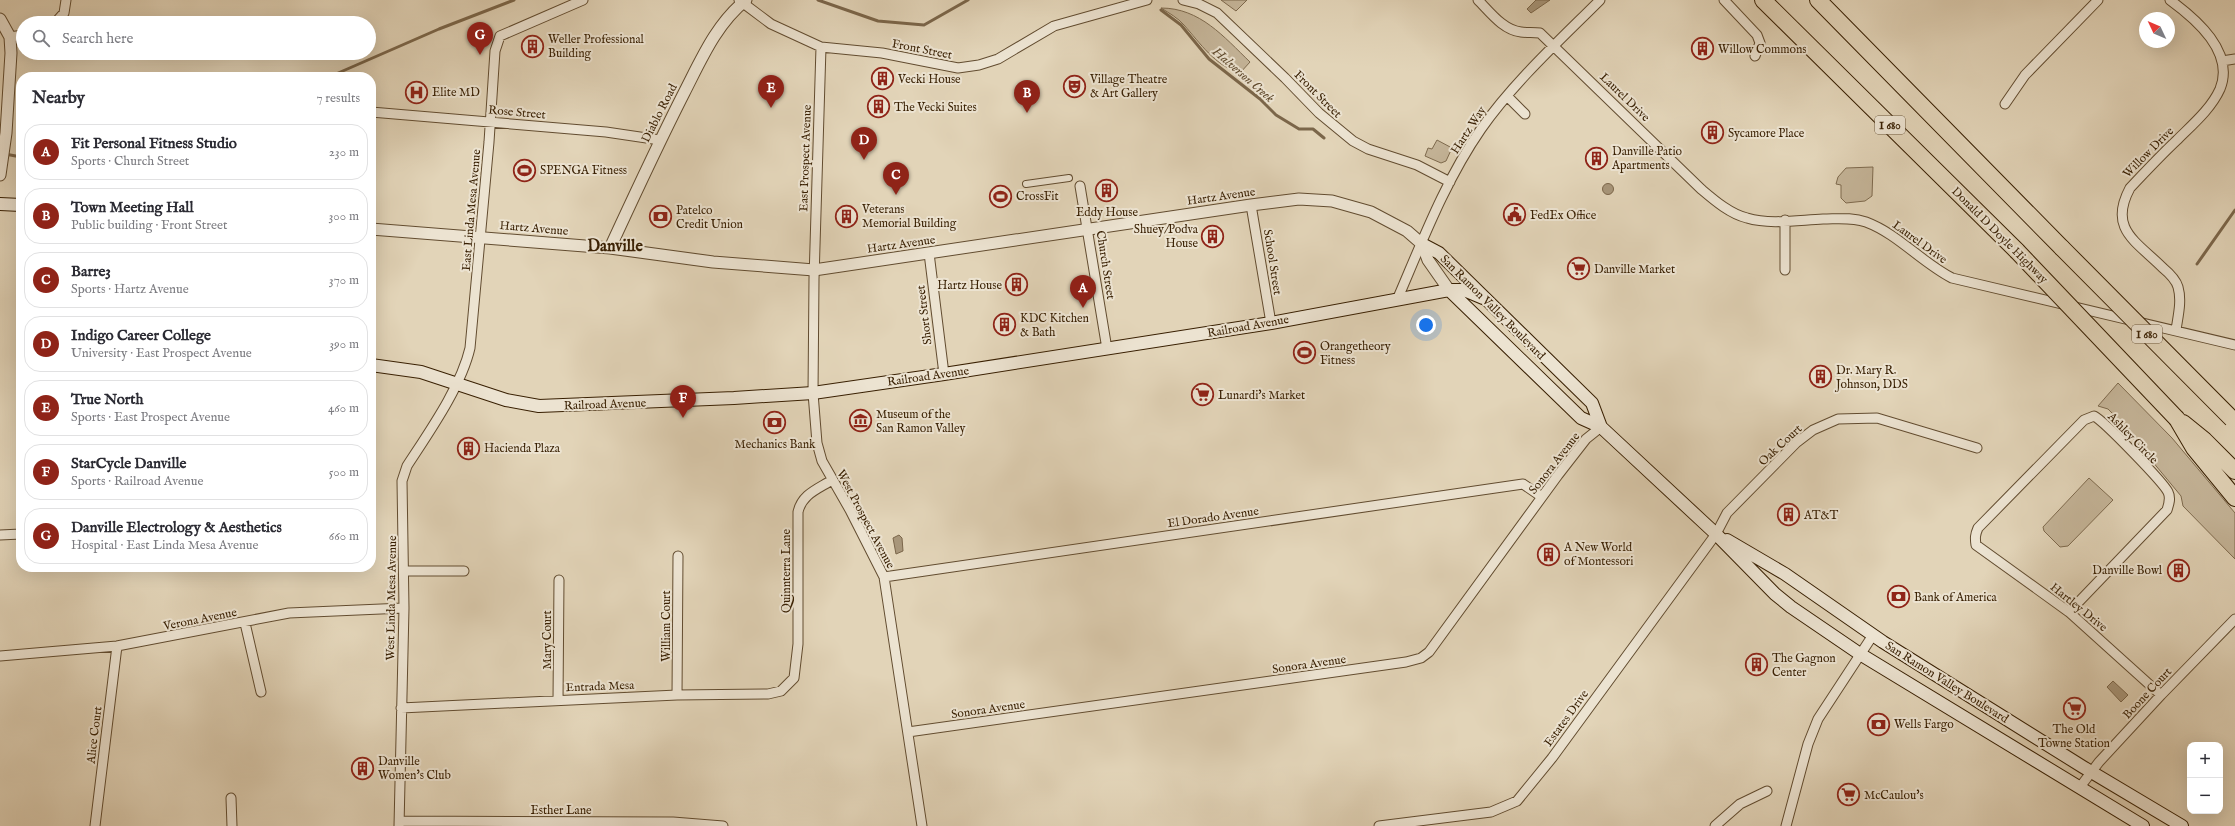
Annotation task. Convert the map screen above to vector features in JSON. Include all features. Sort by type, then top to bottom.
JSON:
[{"type":"highway","name":"Donald D Doyle Highway","points":[[1763,0],[2017,251],[2199,444]]},
{"type":"highway","name":"I 680","points":[[1818,0],[2234,421]]},
{"type":"highway","points":[[2199,444],[2235,471]]},
{"type":"highway","points":[[2199,444],[2235,498]]},
{"type":"main road","points":[[0,204],[16,205]]},
{"type":"main road","name":"San Ramon Valley Boulevard","points":[[1422,244],[1439,254],[1592,402],[1601,427]]},
{"type":"main road","name":"San Ramon Valley Boulevard","points":[[1449,290],[1581,418],[1601,427],[1716,534],[1774,594],[1860,654],[2143,826]]},
{"type":"main road","name":"Railroad Avenue","points":[[376,366],[421,372],[506,400],[539,406],[708,400],[813,393],[944,374],[1271,323],[1449,290],[1464,290],[1483,298]]},
{"type":"main road","name":"San Ramon Valley Boulevard","points":[[1716,534],[1785,574],[1873,635],[2091,772],[2182,826]]},
{"type":"street","points":[[61,16],[64,13],[66,0]]},
{"type":"street","name":"East Linda Mesa Avenue","points":[[456,384],[466,363],[470,348],[491,121],[495,51],[500,36],[582,0]]},
{"type":"street","name":"Front Street","points":[[743,1],[771,24],[821,47],[882,53],[958,68],[979,66],[998,58],[1054,26],[1147,0]]},
{"type":"street","name":"Front Street","points":[[1183,0],[1199,4],[1217,14],[1285,78],[1323,117],[1353,141],[1368,148],[1417,165],[1450,182]]},
{"type":"street","name":"Laurel Drive","points":[[1478,0],[1499,21],[1512,30],[1540,33],[1555,45],[1713,200],[1747,218],[1785,220],[1845,219],[1864,221],[1895,238],[1935,269],[1952,278],[2235,345]]},
{"type":"street","name":"Hartz Way","points":[[1397,300],[1450,182],[1480,131],[1508,97],[1555,45],[1600,0]]},
{"type":"street","points":[[1724,0],[1757,35],[1760,43],[1755,56]]},
{"type":"street","points":[[2005,104],[2025,75],[2098,0]]},
{"type":"street","name":"Willow Drive","points":[[2170,0],[2208,34],[2221,54],[2223,77],[2220,89],[2208,108],[2130,188],[2122,203],[2121,218],[2127,233],[2170,275],[2178,286],[2180,300],[2176,330]]},
{"type":"street","name":"Diablo Road","points":[[610,248],[660,140],[711,41],[743,1]]},
{"type":"street","points":[[0,19],[10,37],[11,53],[6,133],[0,175]]},
{"type":"street","points":[[10,37],[16,36]]},
{"type":"street","name":"East Prospect Avenue","points":[[814,270],[821,47]]},
{"type":"street","points":[[2222,61],[2235,59]]},
{"type":"street","points":[[1508,97],[1525,114]]},
{"type":"street","name":"Rose Street","points":[[376,112],[606,132],[660,140]]},
{"type":"street","points":[[1026,184],[1070,178]]},
{"type":"street","name":"Church Street","points":[[1080,186],[1107,349]]},
{"type":"street","name":"Hartz Avenue","points":[[376,228],[610,248],[713,262],[814,270],[1299,199],[1332,200],[1367,210],[1387,219],[1407,231],[1422,244]]},
{"type":"street","name":"School Street","points":[[1251,205],[1271,323]]},
{"type":"street","points":[[1785,220],[1785,270]]},
{"type":"street","name":"San Ramon Valley Boulevard","points":[[1422,244],[1428,260],[1449,290]]},
{"type":"street","name":"Short Street","points":[[929,253],[944,374]]},
{"type":"street","name":"West Prospect Avenue","points":[[814,270],[813,393],[819,452],[832,480],[850,510],[884,577],[922,826]]},
{"type":"street","name":"West Linda Mesa Avenue","points":[[399,824],[404,608],[402,481],[407,466],[456,384]]},
{"type":"street","name":"Ashley Circle","points":[[1976,545],[1974,536],[1978,528],[2084,420],[2094,416],[2100,419],[2168,492],[2170,501],[2168,510],[2070,612]]},
{"type":"street","name":"Oak Court","points":[[1716,534],[1727,513],[1796,443],[1812,430],[1838,419],[1877,418],[1977,448]]},
{"type":"street","name":"Sonora Avenue","points":[[908,732],[1406,662],[1421,658],[1429,652],[1586,439],[1601,427]]},
{"type":"street","name":"Quinnterra Lane","points":[[794,678],[798,644],[798,512],[800,505],[807,495],[832,480]]},
{"type":"street","name":"El Dorado Avenue","points":[[884,577],[1523,484],[1542,497]]},
{"type":"street","points":[[0,535],[16,534]]},
{"type":"street","name":"Estates Drive","points":[[1378,826],[1491,812],[1517,801],[1552,758],[1716,534]]},
{"type":"street","name":"Hartley Drive","points":[[1976,545],[2070,612],[2161,695]]},
{"type":"street","name":"William Court","points":[[678,556],[678,695]]},
{"type":"street","points":[[404,571],[464,571]]},
{"type":"street","name":"Mary Court","points":[[558,700],[559,580]]},
{"type":"street","name":"Verona Avenue","points":[[0,656],[117,646],[245,623],[289,613],[404,608]]},
{"type":"street","name":"Boone Court","points":[[2080,787],[2091,772],[2161,695],[2235,619]]},
{"type":"street","points":[[245,623],[261,692]]},
{"type":"street","points":[[1786,826],[1808,744],[1818,720],[1873,635]]},
{"type":"street","name":"Alice Court","points":[[95,826],[117,646]]},
{"type":"street","name":"Entrada Mesa","points":[[401,708],[678,695],[768,694],[786,689],[794,678]]},
{"type":"street","points":[[1716,826],[1740,804],[1767,791]]},
{"type":"street","points":[[231,798],[232,826]]},
{"type":"street","name":"Esther Lane","points":[[399,824],[673,822],[723,826]]},
{"type":"shaded area","points":[[1221,0],[1247,0],[1236,11]]},
{"type":"shaded area","points":[[1536,0],[1550,0],[1531,13],[1527,9]]},
{"type":"shaded area","points":[[1161,8],[1175,9],[1199,18],[1221,34],[1250,62],[1240,73],[1231,70],[1209,53],[1182,22]]},
{"type":"shaded area","points":[[1437,140],[1452,148],[1446,161],[1441,163],[1425,156],[1428,148],[1432,149]]},
{"type":"shaded area","points":[[1873,167],[1872,196],[1865,201],[1846,203],[1841,198],[1841,185],[1836,184],[1838,177],[1846,168]]},
{"type":"shaded area","points":[[1608,183],[1612,185],[1614,189],[1612,193],[1608,195],[1604,193],[1602,189],[1604,185]]},
{"type":"shaded area","points":[[2118,383],[2172,438],[2235,513],[2235,559],[2183,506],[2181,496],[2113,414],[2108,409],[2098,406]]},
{"type":"shaded area","points":[[2089,478],[2113,500],[2068,546],[2060,547],[2044,531],[2043,527]]},
{"type":"shaded area","points":[[899,535],[902,538],[903,551],[896,554],[893,538]]},
{"type":"shaded area","points":[[2113,681],[2128,695],[2121,702],[2107,687]]},
{"type":"waterway","points":[[376,56],[439,29],[514,0]]},
{"type":"waterway","points":[[818,0],[878,21],[924,25],[968,0]]},
{"type":"waterway","name":"Halverson Creek","points":[[1161,10],[1181,25],[1209,59],[1260,99],[1276,115],[1299,129],[1313,129],[1324,138]]},
{"type":"waterway","points":[[340,72],[368,60]]},
{"type":"waterway","points":[[5,154],[16,156]]},
{"type":"waterway","points":[[2197,264],[2235,210]]},
{"type":"place","name":"Weller Professional Building","points":[[533,46]]},
{"type":"place","name":"Willow Commons","points":[[1703,49]]},
{"type":"place","name":"Danville Electrology & Aesthetics","points":[[480,55]]},
{"type":"place","name":"Vecki House","points":[[883,79]]},
{"type":"place","name":"Village Theatre & Art Gallery","points":[[1075,86]]},
{"type":"place","name":"Elite MD","points":[[416,92]]},
{"type":"place","name":"The Vecki Suites","points":[[878,107]]},
{"type":"place","name":"True North","points":[[771,108]]},
{"type":"place","name":"Town Meeting Hall","points":[[1027,113]]},
{"type":"place","name":"Sycamore Place","points":[[1713,133]]},
{"type":"place","name":"Danville Patio Apartments","points":[[1597,158]]},
{"type":"place","name":"Indigo Career College","points":[[864,160]]},
{"type":"place","name":"SPENGA Fitness","points":[[524,170]]},
{"type":"place","name":"Eddy House","points":[[1107,191]]},
{"type":"place","name":"Barre3","points":[[896,195]]},
{"type":"place","name":"CrossFit","points":[[1001,196]]},
{"type":"place","name":"FedEx Office","points":[[1514,215]]},
{"type":"place","name":"Veterans Memorial Building","points":[[847,216]]},
{"type":"place","name":"Patelco Credit Union","points":[[661,217]]},
{"type":"place","name":"Shuey/Podva House","points":[[1213,236]]},
{"type":"place","name":"Danville Market","points":[[1578,269]]},
{"type":"place","name":"Hartz House","points":[[1017,285]]},
{"type":"place","name":"Fit Personal Fitness Studio","points":[[1083,308]]},
{"type":"place","name":"KDC Kitchen & Bath","points":[[1004,325]]},
{"type":"place","name":"Orangetheory Fitness","points":[[1305,353]]},
{"type":"place","name":"Dr. Mary R. Johnson, DDS","points":[[1820,377]]},
{"type":"place","name":"Lunardi's Market","points":[[1203,395]]},
{"type":"place","name":"StarCycle Danville","points":[[683,418]]},
{"type":"place","name":"Museum of the San Ramon Valley","points":[[861,421]]},
{"type":"place","name":"Mechanics Bank","points":[[775,423]]},
{"type":"place","name":"Hacienda Plaza","points":[[469,448]]},
{"type":"place","name":"AT&T","points":[[1789,515]]},
{"type":"place","name":"A New World of Montessori","points":[[1549,554]]},
{"type":"place","name":"Danville Bowl","points":[[2178,570]]},
{"type":"place","name":"Bank of America","points":[[1898,597]]},
{"type":"place","name":"The Gagnon Center","points":[[1757,665]]},
{"type":"place","name":"The Old Towne Station","points":[[2074,708]]},
{"type":"place","name":"Wells Fargo","points":[[1879,724]]},
{"type":"place","name":"Danville Women's Club","points":[[362,768]]},
{"type":"place","name":"McCaulou's","points":[[1848,795]]},
{"type":"district","name":"Danville","points":[[615,245]]}]
